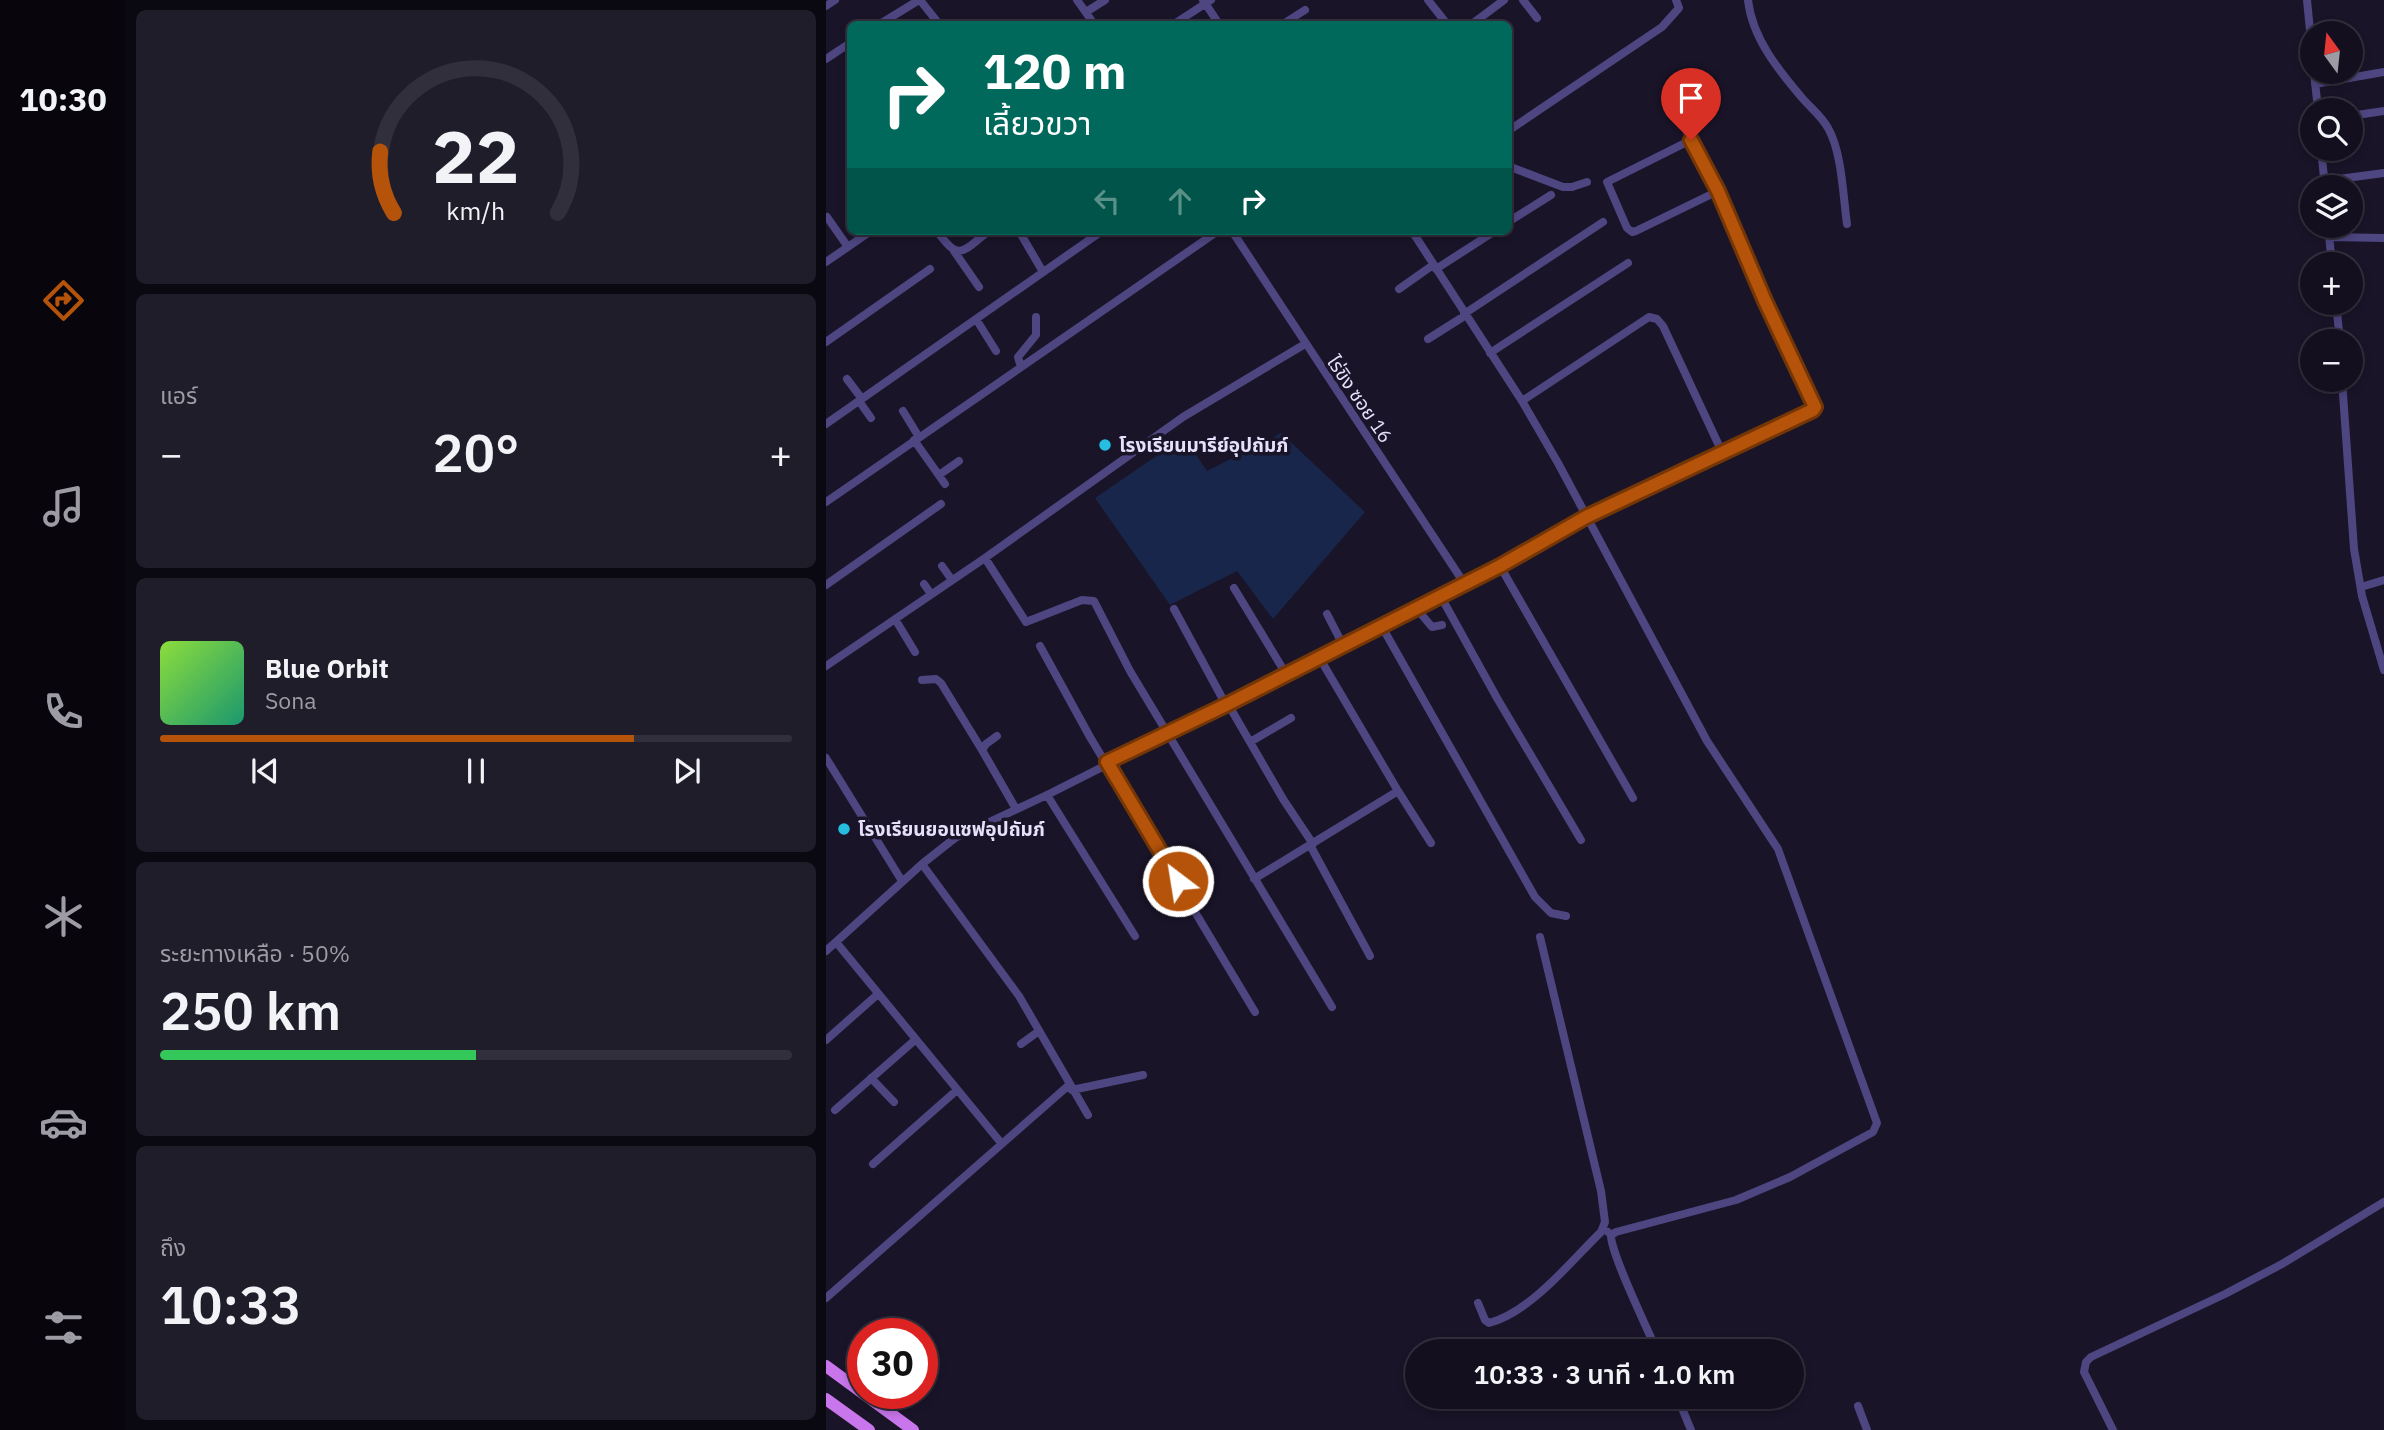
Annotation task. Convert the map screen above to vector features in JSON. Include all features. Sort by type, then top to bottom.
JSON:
[{"type":"main road","points":[[826,1366],[913,1430]]},
{"type":"main road","points":[[826,1399],[869,1430]]},
{"type":"street","points":[[826,6],[835,0]]},
{"type":"street","points":[[885,21],[920,0],[937,21]]},
{"type":"street","points":[[1077,0],[1092,21]]},
{"type":"street","points":[[1086,12],[1105,0]]},
{"type":"street","points":[[1428,0],[1445,21]]},
{"type":"street","points":[[1476,21],[1504,0]]},
{"type":"street","points":[[1523,0],[1537,18]]},
{"type":"street","points":[[1512,128],[1662,27],[1679,8],[1676,0]]},
{"type":"street","points":[[1748,0],[1761,41],[1794,88],[1828,127],[1840,168],[1847,224]]},
{"type":"street","points":[[2306,0],[2308,21]]},
{"type":"street","points":[[1178,21],[1206,1],[1217,21]]},
{"type":"street","points":[[1288,21],[1305,10]]},
{"type":"street","points":[[826,59],[847,46]]},
{"type":"street","points":[[2317,98],[2315,85],[2384,72]]},
{"type":"street","points":[[2363,114],[2384,111]]},
{"type":"street","points":[[826,951],[902,881],[954,838],[1500,566],[1586,517],[1813,410],[1815,404],[1765,301],[1718,191],[1689,136],[1607,182],[1627,228],[1632,232],[1718,191]]},
{"type":"street","points":[[1512,168],[1563,187],[1587,182]]},
{"type":"street","points":[[2363,177],[2384,173]]},
{"type":"street","points":[[1512,219],[1550,195]]},
{"type":"street","points":[[827,216],[848,247]]},
{"type":"street","points":[[1428,339],[1603,222]]},
{"type":"street","points":[[826,262],[865,235]]},
{"type":"street","points":[[940,235],[979,287]]},
{"type":"street","points":[[954,251],[960,251],[983,235]]},
{"type":"street","points":[[1021,235],[1043,272]]},
{"type":"street","points":[[826,424],[1096,235]]},
{"type":"street","points":[[826,502],[1212,235]]},
{"type":"street","name":"ไร่ขิง ซอย 16","points":[[1235,235],[1464,583]]},
{"type":"street","points":[[1415,235],[1522,401],[1707,741],[1778,849],[1877,1123],[1873,1132],[1790,1177],[1748,1195],[1611,1235]]},
{"type":"street","points":[[1399,289],[1488,235]]},
{"type":"street","points":[[2363,238],[2384,238]]},
{"type":"street","points":[[1490,353],[1628,263]]},
{"type":"street","points":[[826,342],[930,269]]},
{"type":"street","points":[[1021,367],[1018,357],[1036,335],[1035,317]]},
{"type":"street","points":[[1522,401],[1649,317],[1654,318],[1663,326],[1722,452]]},
{"type":"street","points":[[976,319],[996,351]]},
{"type":"street","points":[[826,666],[985,558],[1183,417],[1305,344]]},
{"type":"street","points":[[847,379],[871,418]]},
{"type":"street","points":[[2344,392],[2352,531],[2361,587],[2384,670]]},
{"type":"street","points":[[903,411],[916,438],[945,484]]},
{"type":"street","points":[[939,475],[959,461]]},
{"type":"street","points":[[826,585],[941,504]]},
{"type":"street","points":[[985,558],[1026,622],[1082,600],[1094,601],[1130,671],[1332,1007]]},
{"type":"street","points":[[942,566],[952,580]]},
{"type":"street","points":[[1500,566],[1633,798]]},
{"type":"street","points":[[2361,587],[2384,580]]},
{"type":"street","points":[[924,584],[931,594]]},
{"type":"street","points":[[1234,587],[1286,674]]},
{"type":"street","points":[[1440,595],[1581,841]]},
{"type":"street","points":[[1416,608],[1432,628],[1442,625]]},
{"type":"street","points":[[1174,609],[1227,704],[1312,844],[1370,956]]},
{"type":"street","points":[[1326,614],[1343,645]]},
{"type":"street","points":[[895,619],[915,652]]},
{"type":"street","points":[[1381,625],[1535,897],[1551,913],[1566,916]]},
{"type":"street","points":[[1040,646],[1255,1013]]},
{"type":"street","points":[[1319,657],[1432,844]]},
{"type":"street","points":[[922,680],[936,679],[941,683],[1016,809]]},
{"type":"street","points":[[1250,742],[1291,718]]},
{"type":"street","points":[[982,750],[997,736]]},
{"type":"street","points":[[826,758],[902,881]]},
{"type":"street","points":[[1254,879],[1398,791]]},
{"type":"street","points":[[1046,794],[1135,936]]},
{"type":"street","points":[[922,864],[1011,985],[1088,1115]]},
{"type":"street","points":[[1478,1303],[1489,1323],[1515,1311],[1535,1296],[1603,1228],[1605,1213],[1601,1192],[1540,937]]},
{"type":"street","points":[[836,942],[1002,1144]]},
{"type":"street","points":[[826,1040],[878,994]]},
{"type":"street","points":[[1020,1044],[1039,1031]]},
{"type":"street","points":[[835,1110],[915,1040]]},
{"type":"street","points":[[826,1298],[1070,1088],[1143,1075]]},
{"type":"street","points":[[871,1078],[894,1102]]},
{"type":"street","points":[[873,1164],[957,1090]]},
{"type":"street","points":[[2113,1430],[2084,1372],[2086,1362],[2091,1357],[2283,1264],[2384,1202]]},
{"type":"street","points":[[1603,1228],[1611,1235],[1616,1256],[1652,1339]]},
{"type":"street","points":[[1858,1406],[1867,1430]]},
{"type":"street","points":[[1682,1409],[1691,1430]]},
{"type":"water","points":[[1281,433],[1365,512],[1273,619],[1237,571],[1170,605],[1095,498],[1184,437],[1207,471]]},
{"type":"place","name":"โรงเรียนมารีย์อุปถัมภ์","points":[[1105,445]]},
{"type":"place","name":"โรงเรียนยอแซฟอุปถัมภ์","points":[[844,829]]},
{"type":"route","points":[[1178,881],[1107,762],[1500,566],[1586,517],[1813,410],[1815,404],[1765,301],[1718,191],[1691,140]]}]
